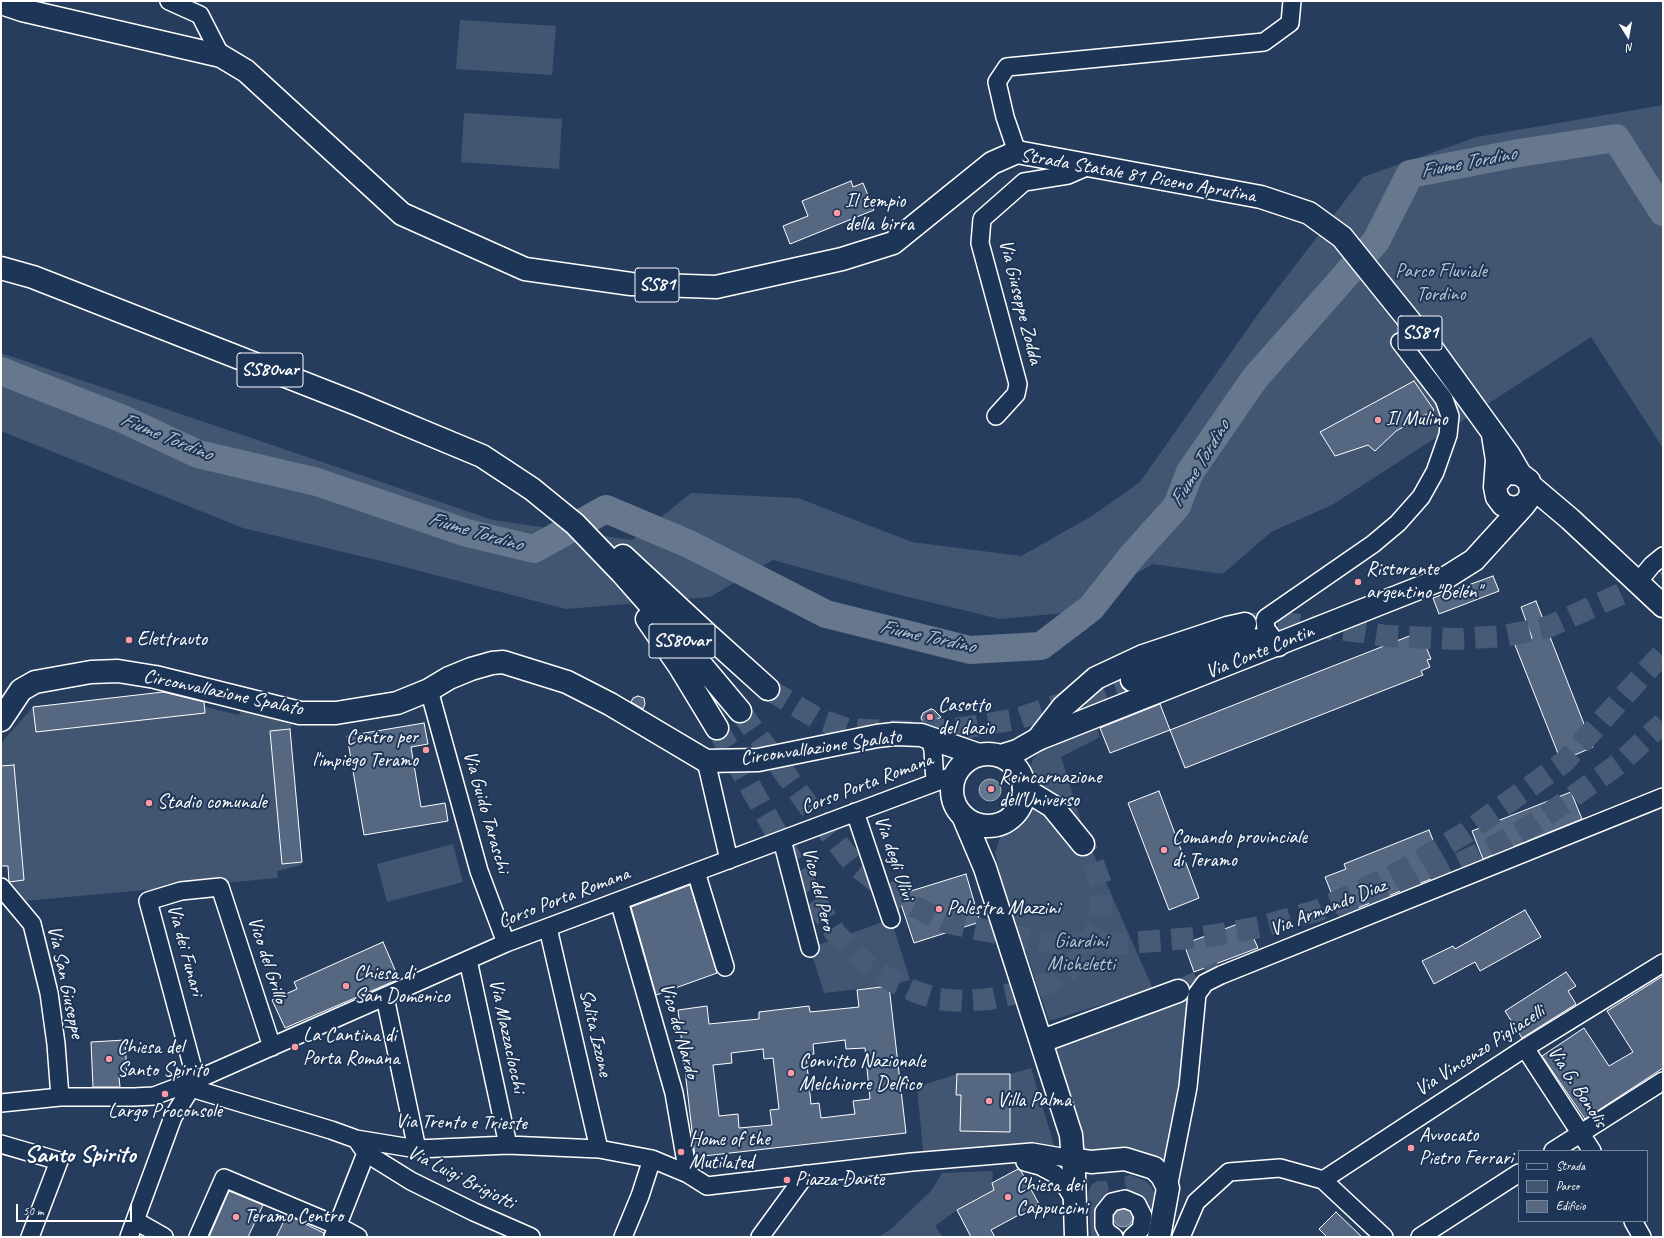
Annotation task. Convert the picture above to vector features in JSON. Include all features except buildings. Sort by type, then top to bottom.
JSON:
[{"type":"main road","name":"Strada Statale 81 Piceno Aprutina","points":[[1,3],[22,10],[222,56],[246,71],[402,214],[525,270],[630,284],[716,287],[842,259],[893,243],[992,163],[1017,152],[1261,196],[1309,213],[1342,237],[1433,350],[1509,454],[1526,491]]},
{"type":"main road","name":"SS80var","points":[[1,268],[33,277],[380,413],[482,456],[532,489],[561,505],[623,572],[740,711]]},
{"type":"main road","points":[[1484,550],[1490,531],[1496,488],[1497,460],[1492,432]]},
{"type":"main road","points":[[1526,491],[1514,508],[1508,508],[1500,502],[1496,488],[1504,475],[1510,472],[1526,491],[1538,500],[1554,504],[1663,606]]},
{"type":"main road","name":"Via Conte Contin","points":[[1001,756],[1017,751],[1034,741],[1447,577],[1474,560],[1484,550],[1513,515],[1526,491]]},
{"type":"main road","points":[[623,572],[706,634],[768,689]]},
{"type":"main road","points":[[623,572],[645,617],[667,648],[717,728]]},
{"type":"main road","points":[[963,816],[977,824],[990,826],[1011,818],[1018,810],[1023,800],[1022,780],[1024,753],[1063,707],[1096,678],[1143,656],[1227,628],[1245,624]]},
{"type":"main road","points":[[1132,680],[1226,645],[1260,640],[1278,645]]},
{"type":"main road","name":"Circonvallazione Spalato","points":[[1,720],[21,690],[35,682],[91,672],[118,672],[155,677],[300,713],[336,713],[369,709],[398,703],[429,690],[449,678],[471,669],[492,663],[503,662],[567,682],[610,704],[706,762],[758,760],[888,734],[921,735],[979,755]]},
{"type":"main road","points":[[930,739],[955,775]]},
{"type":"main road","points":[[1076,1237],[1074,1166],[1070,1135],[1042,1041],[985,868],[963,816],[954,801],[952,783],[955,775],[965,762],[979,755],[990,753],[1001,756],[1012,762],[1022,780],[1052,806],[1083,844]]},
{"type":"main road","points":[[985,868],[989,848],[995,831],[1001,823]]},
{"type":"main road","points":[[1042,1041],[1178,991]]},
{"type":"main road","points":[[1074,1166],[1125,1159],[1154,1168],[1162,1176],[1168,1188],[1159,1237]]},
{"type":"street","points":[[169,1],[200,15],[222,56]]},
{"type":"street","points":[[1017,152],[997,82],[1008,67],[1264,42],[1290,23],[1292,1]]},
{"type":"street","name":"Via Giuseppe Zodda","points":[[996,416],[1016,394],[1018,384],[980,243],[982,219],[1024,182],[1068,175],[1091,165]]},
{"type":"street","points":[[1278,645],[1275,628],[1270,615],[1373,544],[1398,523],[1428,486],[1448,435],[1450,416],[1444,399],[1400,342]]},
{"type":"street","points":[[1638,582],[1652,565],[1663,556]]},
{"type":"street","name":"Via Guido Taraschi","points":[[429,690],[479,871],[506,943]]},
{"type":"street","points":[[930,739],[933,750],[935,782]]},
{"type":"street","points":[[706,762],[729,860]]},
{"type":"street","name":"Corso Porta Romana","points":[[193,1084],[272,1047],[506,943],[955,775]]},
{"type":"street","name":"Via Armando Diaz","points":[[1168,1188],[1188,1087],[1197,994],[1205,983],[1663,797]]},
{"type":"street","name":"Via degli Ulivi","points":[[855,812],[891,919]]},
{"type":"street","name":"Vico del Pero","points":[[782,840],[810,948]]},
{"type":"street","points":[[696,872],[725,967]]},
{"type":"street","name":"Via San Giuseppe","points":[[1,887],[32,924],[49,994],[56,1044],[60,1097]]},
{"type":"street","name":"Vico del Grillo","points":[[220,887],[272,1047]]},
{"type":"street","name":"Via dei Funari","points":[[193,1084],[148,901],[181,891],[220,887]]},
{"type":"street","name":"Vico del Nardo","points":[[619,901],[674,1093],[688,1174]]},
{"type":"street","name":"Salita Izzone","points":[[548,928],[599,1149]]},
{"type":"street","name":"Via Mazzaclocchi","points":[[468,960],[508,1145]]},
{"type":"street","name":"Via Vincenzo Pigliacelli","points":[[1324,1180],[1525,1048],[1663,963]]},
{"type":"street","points":[[385,997],[417,1148]]},
{"type":"street","name":"Via G. Bonolis","points":[[1525,1048],[1591,1150]]},
{"type":"street","points":[[1555,1150],[1663,1081]]},
{"type":"street","points":[[1,1103],[60,1097],[154,1096],[193,1084]]},
{"type":"street","points":[[130,1237],[173,1117],[193,1084]]},
{"type":"street","name":"Via Trento e Trieste","points":[[193,1084],[356,1139],[417,1148],[508,1145],[599,1149],[652,1159],[688,1174],[707,1186],[806,1174]]},
{"type":"street","name":"Via Luigi Brigiotti","points":[[356,1139],[366,1153],[411,1181],[474,1212],[531,1237]]},
{"type":"street","points":[[1,1144],[59,1161],[30,1237]]},
{"type":"street","points":[[760,1237],[806,1174],[924,1161],[1032,1152],[1074,1166]]},
{"type":"street","points":[[336,1232],[366,1153]]},
{"type":"street","points":[[623,1237],[637,1203],[652,1159]]},
{"type":"street","points":[[1025,1162],[1040,1166],[1054,1174],[1063,1182],[1075,1201]]},
{"type":"street","points":[[1181,1237],[1196,1202],[1229,1172],[1280,1168],[1324,1180],[1384,1237]]},
{"type":"street","points":[[1420,1237],[1518,1174]]},
{"type":"street","points":[[198,1237],[224,1178],[336,1232],[358,1237]]},
{"type":"street","points":[[1114,1237],[1107,1232],[1104,1226],[1104,1212],[1112,1202],[1125,1199],[1137,1204],[1143,1216],[1141,1229],[1132,1237]]},
{"type":"street","points":[[136,1221],[164,1237]]},
{"type":"street","points":[[1634,1222],[1642,1237]]},
{"type":"green space","points":[[460,20],[556,26],[552,75],[456,69]]},
{"type":"green space","name":"Parco Fluviale Tordino","points":[[1663,105],[1663,448],[1591,337],[1332,505],[1271,532],[1223,574],[1153,564],[1065,613],[1000,619],[896,594],[773,560],[710,597],[566,609],[385,562],[243,528],[1,431],[1,353],[493,520],[632,540],[691,493],[798,498],[912,542],[1021,556],[1092,516],[1140,482],[1258,314],[1363,177],[1477,137]]},
{"type":"green space","points":[[464,113],[562,119],[559,169],[461,162]]},
{"type":"green space","name":"Stadio comunale","points":[[164,692],[204,702],[205,707],[239,715],[241,709],[292,723],[290,729],[302,862],[301,865],[277,871],[278,878],[24,901],[9,882],[8,866],[1,866],[2,742],[33,707]]},
{"type":"green space","name":"Giardini Micheletti","points":[[1097,728],[1100,737],[1061,757],[1086,837],[1153,989],[1049,1021],[1000,874],[995,852],[1000,838],[1008,827],[1018,822],[1028,806],[1033,806],[1049,818],[1031,778],[1029,770],[1033,759],[1041,750]]},
{"type":"green space","points":[[453,844],[463,882],[387,902],[377,864]]},
{"type":"green space","points":[[891,919],[910,980],[889,986],[824,993],[810,948]]},
{"type":"green space","points":[[1196,1000],[1188,1087],[1162,1176],[1082,1161],[1042,1041]]},
{"type":"green space","points":[[1031,1068],[1054,1145],[1032,1152],[924,1161],[917,1087],[957,1074],[1010,1074]]},
{"type":"green space","points":[[993,1171],[992,1183],[994,1190],[957,1210],[935,1226],[943,1237],[878,1237],[891,1229],[931,1191],[942,1173]]},
{"type":"green space","points":[[1130,1175],[1144,1180],[1151,1186],[1155,1195],[1153,1211],[1145,1198],[1140,1194],[1126,1189],[1124,1177]]},
{"type":"green space","points":[[1098,1181],[1107,1181],[1109,1191],[1103,1196],[1095,1207],[1094,1224],[1099,1237],[1091,1237],[1088,1192],[1092,1184]]},
{"type":"shaded area","points":[[990,779],[998,782],[1001,790],[998,798],[990,801],[982,798],[979,790],[982,782]]},
{"type":"shaded area","points":[[1123,1207],[1130,1210],[1133,1217],[1130,1224],[1123,1227],[1116,1224],[1113,1217],[1116,1210]]},
{"type":"waterway","name":"Fiume Tordino","points":[[1,371],[123,419],[198,454],[317,482],[467,533],[534,549],[606,509],[689,544],[826,614],[970,650],[1041,646],[1091,608],[1132,556],[1177,506],[1190,472],[1255,378],[1376,241],[1410,174],[1519,153],[1616,138],[1663,212]]},
{"type":"tunnel","points":[[1245,624],[1282,623],[1386,636],[1456,639],[1505,636],[1548,627],[1663,575]]},
{"type":"tunnel","points":[[740,711],[810,808],[853,863],[898,899],[949,923],[1041,942],[1117,944],[1204,937],[1260,927],[1319,910],[1396,874],[1464,834],[1564,762],[1663,653]]},
{"type":"tunnel","points":[[768,689],[818,719],[847,729],[916,732],[963,728],[1017,719],[1132,680]]},
{"type":"tunnel","points":[[1340,919],[1488,850],[1537,822],[1620,763],[1663,723]]},
{"type":"tunnel","points":[[717,728],[811,894],[836,934],[867,965],[894,982],[916,992],[938,999],[962,1001],[989,999],[1021,992],[1050,983],[1070,969],[1085,951],[1100,923],[1101,884],[1091,858],[1083,844]]},
{"type":"tunnel","points":[[1178,991],[1221,972]]},
{"type":"place","name":"Il tempio della birra","points":[[837,213]]},
{"type":"place","name":"Il Mulino","points":[[1378,420]]},
{"type":"place","name":"Ristorante argentino \"Belén\"","points":[[1358,582]]},
{"type":"place","name":"Elettrauto","points":[[129,640]]},
{"type":"place","name":"Casotto del dazio","points":[[930,717]]},
{"type":"place","name":"Centro per l'impiego Teramo","points":[[426,750]]},
{"type":"place","name":"Reincarnazione dell’Universo","points":[[991,789]]},
{"type":"place","name":"Stadio comunale","points":[[149,803]]},
{"type":"place","name":"Comando provinciale di Teramo","points":[[1164,850]]},
{"type":"place","name":"Palestra Mazzini","points":[[939,909]]},
{"type":"place","name":"Chiesa di San Domenico","points":[[346,986]]},
{"type":"place","name":"La Cantina di Porta Romana","points":[[295,1047]]},
{"type":"place","name":"Chiesa del Santo Spirito","points":[[109,1059]]},
{"type":"place","name":"Convitto Nazionale Melchiorre Delfico","points":[[791,1073]]},
{"type":"place","name":"Largo Proconsole","points":[[165,1094]]},
{"type":"place","name":"Villa Palma","points":[[989,1101]]},
{"type":"place","name":"Avvocato Pietro Ferrari","points":[[1411,1148]]},
{"type":"place","name":"Home of the Mutilated","points":[[681,1152]]},
{"type":"place","name":"Piazza Dante","points":[[787,1180]]},
{"type":"place","name":"Chiesa dei Cappuccini","points":[[1008,1197]]},
{"type":"place","name":"Teramo Centro","points":[[236,1217]]},
{"type":"district","name":"Santo Spirito","points":[[80,1156]]}]
